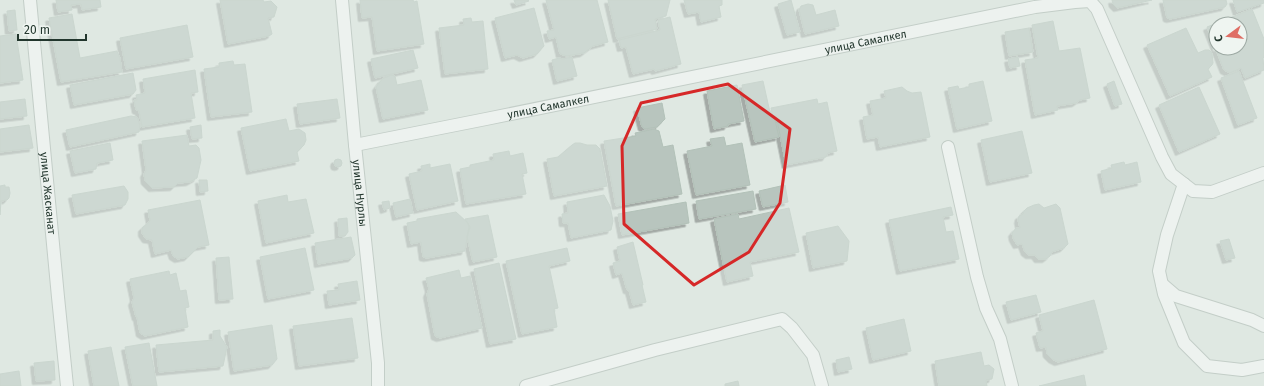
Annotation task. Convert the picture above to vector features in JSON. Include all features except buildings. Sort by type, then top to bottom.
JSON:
[{"type":"street","name":"улица Жасканат","points":[[30,0],[67,386]]},
{"type":"street","name":"улица Нурлы","points":[[342,0],[355,145],[378,363],[378,386]]},
{"type":"street","name":"улица Самалкел","points":[[355,145],[580,101],[1035,7],[1090,1],[1097,9],[1171,174],[1193,191],[1212,192],[1264,173]]},
{"type":"street","points":[[948,147],[977,277],[986,308],[1000,339],[1012,386]]},
{"type":"street","points":[[1184,184],[1167,235],[1159,271],[1164,294],[1184,343],[1207,366],[1242,370],[1264,366]]},
{"type":"street","points":[[1162,284],[1176,296],[1252,320],[1264,326]]},
{"type":"street","points":[[526,386],[655,350],[782,319],[792,328],[813,355],[822,386]]},
{"type":"highlighted area","points":[[728,84],[790,129],[780,203],[749,252],[694,285],[624,224],[622,146],[641,103]]}]
